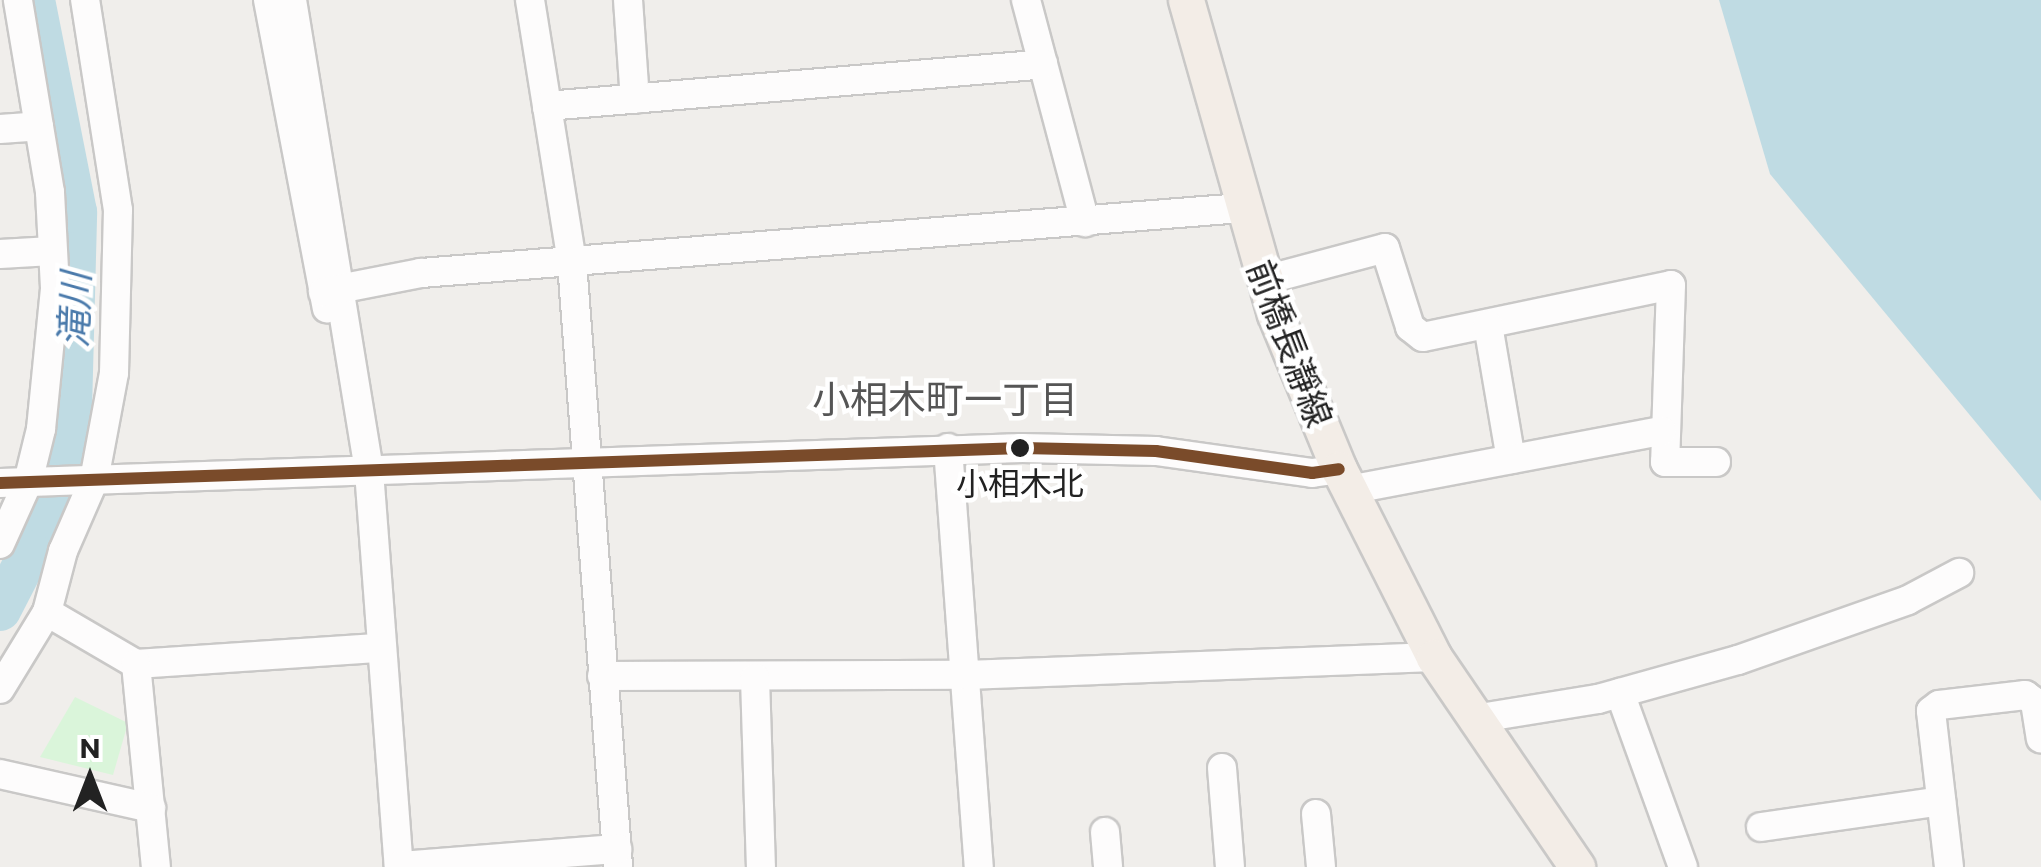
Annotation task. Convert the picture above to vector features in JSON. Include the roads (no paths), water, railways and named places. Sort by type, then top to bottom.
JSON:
[{"type":"main road","name":"前橋長瀞線","points":[[1186,0],[1264,280],[1344,480],[1434,657],[1576,867]]},
{"type":"street","points":[[0,544],[21,482],[48,372],[52,251],[39,126],[18,0]]},
{"type":"street","points":[[0,689],[46,612],[89,480],[114,374],[118,226],[86,0]]},
{"type":"street","points":[[268,0],[369,471],[398,867],[618,858],[572,263],[530,0]]},
{"type":"street","points":[[292,0],[332,290]]},
{"type":"street","points":[[628,0],[635,99]]},
{"type":"street","points":[[1026,0],[1084,222]]},
{"type":"street","points":[[547,106],[1043,64]]},
{"type":"street","points":[[0,129],[39,126]]},
{"type":"street","points":[[332,290],[421,273],[1242,208]]},
{"type":"street","points":[[1264,280],[1385,248],[1418,334],[1488,324],[1671,284],[1662,431],[1668,466],[1716,462]]},
{"type":"street","points":[[0,254],[52,251]]},
{"type":"street","points":[[1488,324],[1511,459]]},
{"type":"street","points":[[21,482],[588,467],[948,448],[1114,448],[1344,480],[1511,459],[1662,431]]},
{"type":"street","points":[[948,448],[979,867]]},
{"type":"street","points":[[1474,718],[1620,693],[1908,600],[1959,572]]},
{"type":"street","points":[[46,612],[136,664],[380,648]]},
{"type":"street","points":[[602,676],[966,675],[1434,657]]},
{"type":"street","points":[[136,664],[156,867]]},
{"type":"street","points":[[755,678],[761,867]]},
{"type":"street","points":[[1620,693],[1683,867]]},
{"type":"street","points":[[1950,867],[1930,723],[1935,708],[2024,695],[2035,702],[2041,738]]},
{"type":"street","points":[[1222,768],[1230,867]]},
{"type":"street","points":[[0,774],[150,808]]},
{"type":"street","points":[[1760,827],[1940,801]]},
{"type":"street","points":[[1316,814],[1321,867]]},
{"type":"street","points":[[1105,832],[1108,867]]},
{"type":"water","points":[[1719,0],[2041,0],[2041,501],[1770,174]]},
{"type":"waterway","name":"滝川","points":[[0,610],[48,517],[70,448],[76,212],[34,0]]},
{"type":"place","name":"小相木北","points":[[1020,448]]},
{"type":"district","name":"小相木町一丁目","points":[[945,398]]}]
